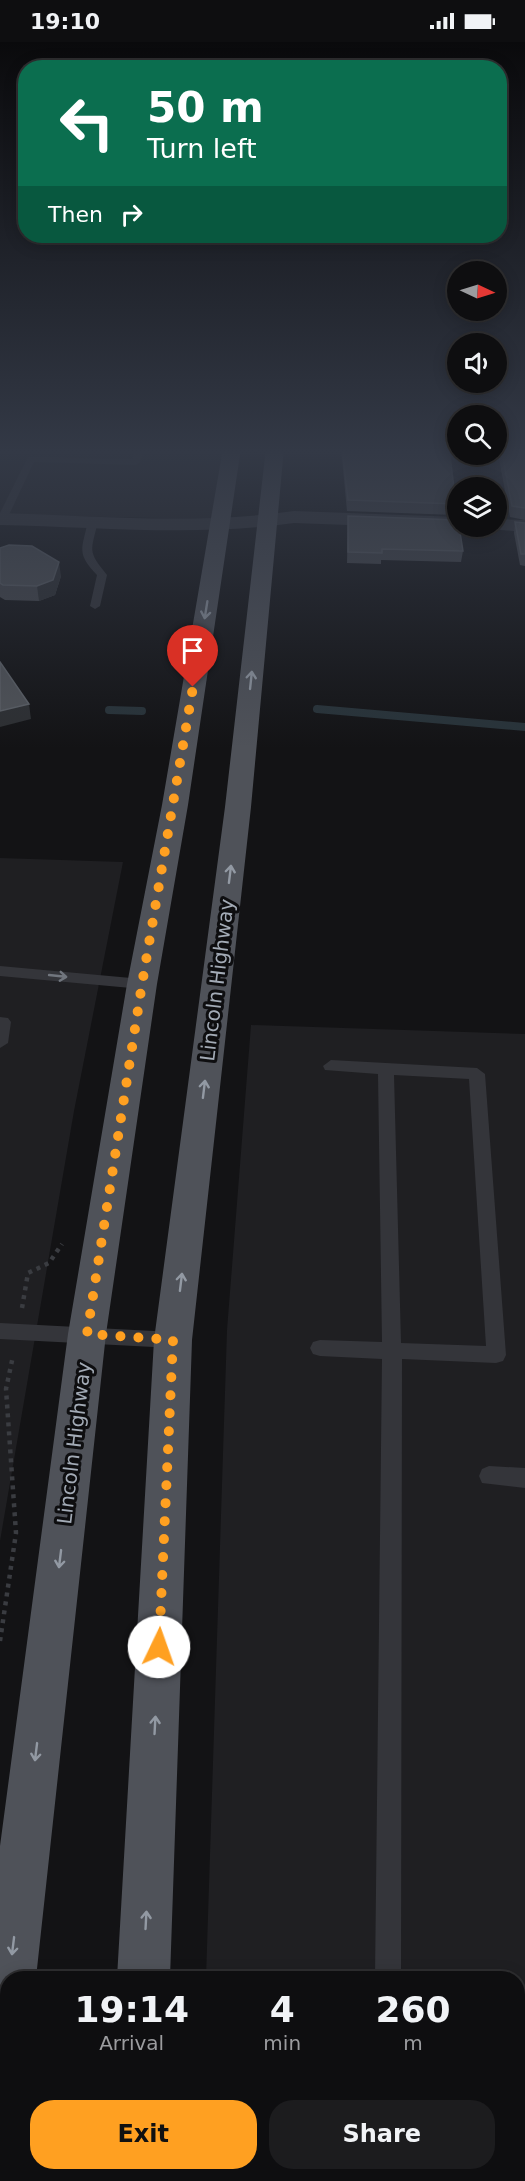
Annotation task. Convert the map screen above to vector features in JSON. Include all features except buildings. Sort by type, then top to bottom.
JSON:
[{"type":"main road","name":"Lincoln Highway","points":[[10,1971],[87,1334],[142,984],[175,805],[216,548]]},
{"type":"main road","name":"Lincoln Highway","points":[[143,1971],[173,1340],[238,807],[264,548]]},
{"type":"lane","points":[[87,548],[88,560],[102,575],[95,606]]},
{"type":"lane","points":[[0,971],[142,984]]},
{"type":"lane","points":[[0,1022],[3,1022],[0,1043]]},
{"type":"lane","points":[[320,1348],[392,1349],[496,1355],[477,1074],[331,1066]]},
{"type":"lane","points":[[386,1069],[392,1349],[388,1971]]},
{"type":"lane","points":[[0,1331],[173,1340]]},
{"type":"lane","points":[[489,1476],[525,1478]]},
{"type":"shaded area","points":[[0,858],[123,862],[74,1111],[0,1541]]},
{"type":"shaded area","points":[[251,1025],[525,1034],[525,1971],[206,1971],[227,1330]]},
{"type":"waterway","points":[[317,709],[525,727]]},
{"type":"waterway","points":[[109,710],[142,711]]},
{"type":"route","points":[[159,1647],[173,1340],[87,1334],[142,984],[175,805],[193,687]]}]
